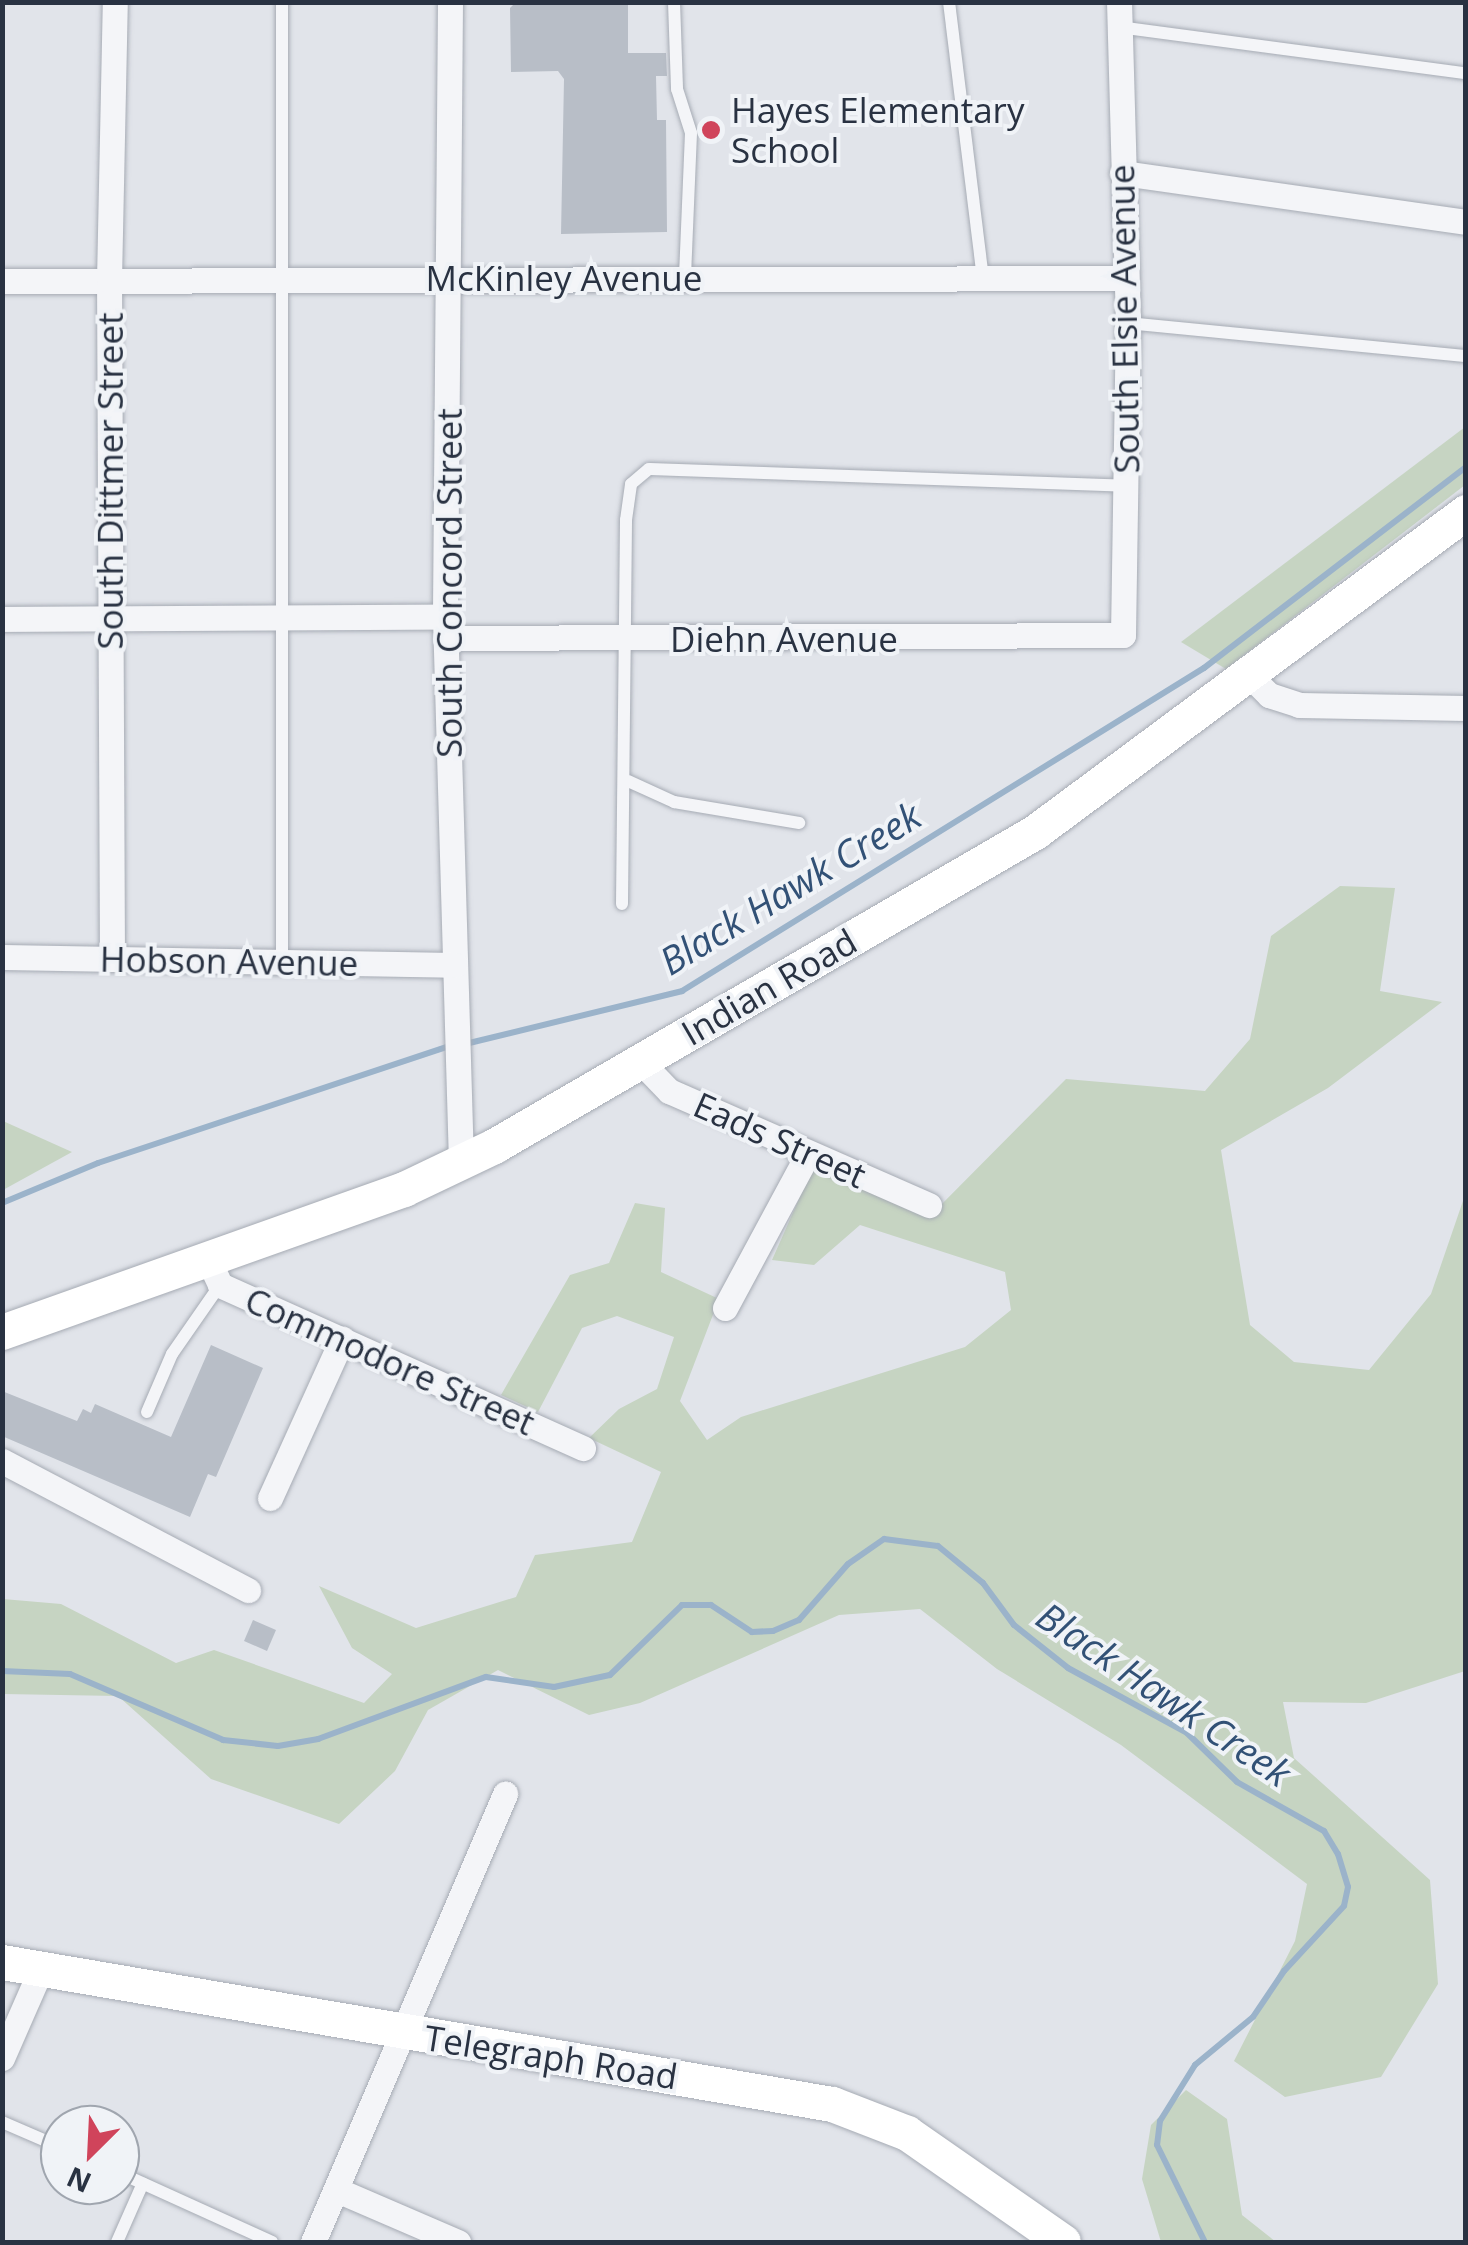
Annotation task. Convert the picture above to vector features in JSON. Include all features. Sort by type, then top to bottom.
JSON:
[{"type":"street","name":"South Dittmer Street","points":[[112,959],[109,280],[114,2]]},
{"type":"street","name":"South Concord Street","points":[[450,2],[446,628],[460,1164]]},
{"type":"street","name":"South Elsie Avenue","points":[[1119,15],[1128,324],[1123,635]]},
{"type":"street","points":[[1122,173],[1466,222]]},
{"type":"street","name":"McKinley Avenue","points":[[2,281],[1126,278]]},
{"type":"street","name":"Indian Road","points":[[2,1332],[215,1273],[460,1164],[1035,832],[1466,512]]},
{"type":"street","name":"Diehn Avenue","points":[[2,619],[282,618],[628,639],[1123,635]]},
{"type":"street","points":[[1248,674],[1269,695],[1300,705],[1466,708]]},
{"type":"street","name":"Hobson Avenue","points":[[2,958],[455,965]]},
{"type":"street","name":"Eads Street","points":[[640,1061],[668,1090],[929,1205]]},
{"type":"street","points":[[725,1308],[808,1154]]},
{"type":"street","name":"Commodore Street","points":[[215,1273],[342,1338],[582,1448]]},
{"type":"street","points":[[270,1498],[342,1338]]},
{"type":"street","points":[[2,1461],[248,1590]]},
{"type":"street","points":[[313,2242],[408,2032],[505,1793]]},
{"type":"street","name":"Telegraph Road","points":[[2,1962],[872,2115],[1063,2242]]},
{"type":"street","points":[[2,2058],[42,1966]]},
{"type":"street","points":[[337,2190],[458,2242]]},
{"type":"lane","points":[[282,2],[282,962]]},
{"type":"lane","points":[[674,2],[677,89],[691,134],[685,278]]},
{"type":"lane","points":[[948,2],[983,278]]},
{"type":"lane","points":[[1119,15],[1466,73]]},
{"type":"lane","points":[[1128,324],[1466,356]]},
{"type":"lane","points":[[622,904],[628,781],[626,520],[631,484],[648,470],[1127,486]]},
{"type":"lane","points":[[628,781],[674,802],[799,823]]},
{"type":"lane","points":[[147,1412],[172,1354],[215,1273]]},
{"type":"lane","points":[[2,2122],[40,2138]]},
{"type":"lane","points":[[140,2183],[272,2242]]},
{"type":"lane","points":[[117,2242],[143,2184]]},
{"type":"green space","points":[[1465,427],[1465,485],[1226,669],[1181,642]]},
{"type":"green space","points":[[1340,886],[1395,888],[1380,991],[1442,1002],[1328,1088],[1221,1150],[1250,1325],[1294,1362],[1369,1370],[1431,1294],[1465,1195],[1465,1671],[1366,1703],[1283,1702],[1294,1758],[1430,1880],[1438,1984],[1381,2077],[1285,2097],[1234,2061],[1295,1941],[1307,1884],[1121,1745],[997,1669],[920,1609],[839,1615],[640,1703],[589,1715],[498,1670],[428,1710],[395,1771],[339,1824],[211,1779],[118,1696],[3,1694],[3,1599],[61,1604],[176,1663],[214,1650],[364,1703],[392,1674],[352,1648],[319,1586],[416,1628],[516,1597],[535,1555],[632,1542],[661,1472],[589,1438],[619,1409],[657,1389],[674,1337],[617,1316],[582,1328],[538,1412],[501,1395],[570,1275],[609,1263],[635,1203],[665,1208],[661,1272],[719,1299],[680,1401],[707,1440],[741,1417],[965,1347],[1011,1310],[1005,1272],[860,1225],[814,1265],[772,1260],[814,1165],[930,1216],[1066,1079],[1205,1091],[1250,1039],[1271,936]]},
{"type":"green space","points":[[3,1121],[72,1152],[3,1190]]},
{"type":"green space","points":[[1186,2090],[1227,2119],[1242,2215],[1276,2242],[1161,2242],[1142,2179],[1151,2125]]},
{"type":"building","points":[[516,2],[628,2],[628,53],[666,53],[667,76],[656,76],[657,120],[666,120],[667,232],[561,234],[564,79],[558,71],[511,72],[510,8]]},
{"type":"building","points":[[211,1345],[263,1368],[216,1477],[208,1474],[190,1517],[2,1436],[2,1391],[77,1421],[83,1409],[91,1413],[95,1404],[171,1437]]},
{"type":"building","points":[[253,1620],[276,1630],[267,1651],[244,1641]]},
{"type":"waterway","name":"Black Hawk Creek","points":[[461,1045],[682,991],[1204,668],[1466,467]]},
{"type":"waterway","name":"Black Hawk Creek","points":[[2,1203],[98,1163],[449,1046]]},
{"type":"waterway","name":"Black Hawk Creek","points":[[2,1671],[70,1674],[223,1740],[278,1746],[318,1739],[486,1677],[554,1687],[610,1675],[682,1605],[711,1605],[752,1632],[773,1631],[799,1620],[848,1564],[884,1539],[938,1546],[983,1583],[1014,1625],[1068,1668],[1187,1733],[1237,1782],[1324,1831],[1338,1854],[1348,1887],[1344,1906],[1284,1971],[1253,2017],[1195,2065],[1160,2121],[1157,2145],[1205,2242]]},
{"type":"place","name":"Hayes Elementary School","points":[[711,130]]}]
